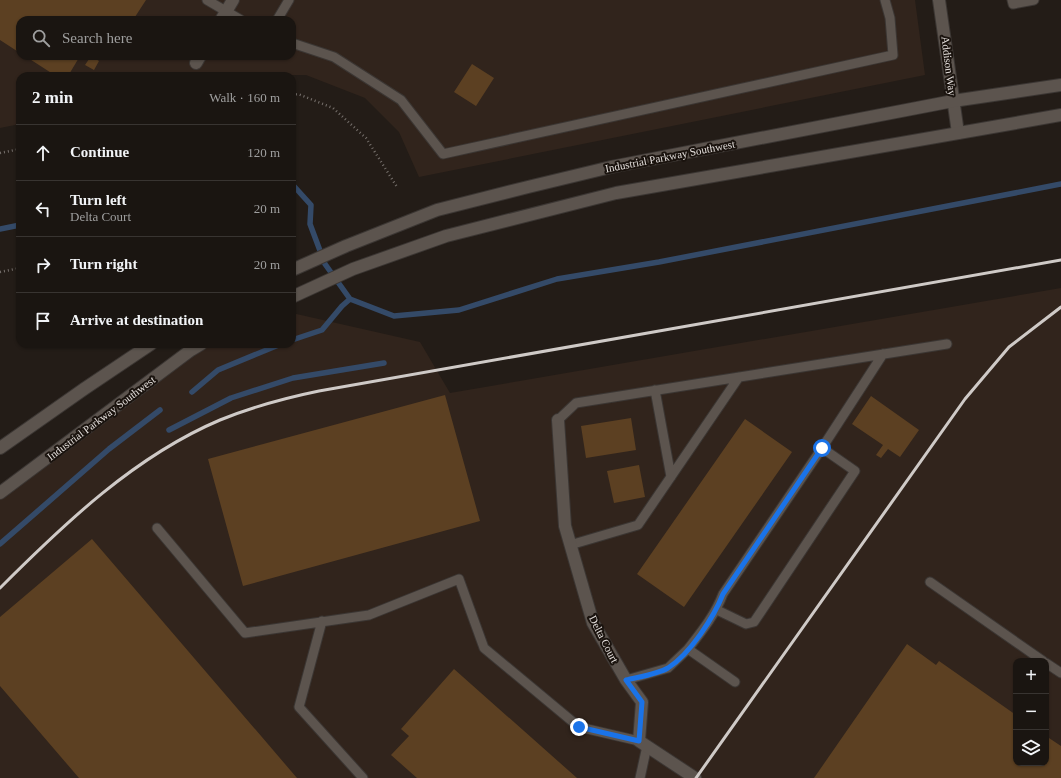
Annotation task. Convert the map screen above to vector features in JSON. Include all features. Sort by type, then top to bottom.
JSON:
[{"type":"main road","points":[[223,16],[233,0]]},
{"type":"main road","name":"Addison Way","points":[[939,0],[958,133]]},
{"type":"main road","name":"Industrial Parkway Southwest","points":[[296,268],[346,246],[437,210],[611,167],[953,101],[1061,85]]},
{"type":"main road","points":[[296,295],[354,269],[446,236],[616,193],[1061,115]]},
{"type":"main road","points":[[0,448],[145,348]]},
{"type":"main road","name":"Industrial Parkway Southwest","points":[[0,493],[195,348]]},
{"type":"main road","name":"Delta Court","points":[[558,420],[565,526],[593,623],[626,680],[642,702],[643,744]]},
{"type":"main road","points":[[643,744],[695,778]]},
{"type":"lane","points":[[207,0],[223,16]]},
{"type":"lane","points":[[279,16],[289,0]]},
{"type":"lane","points":[[296,44],[334,57],[401,100],[443,154],[893,54],[890,18],[885,0]]},
{"type":"lane","points":[[1012,0],[1012,4],[1034,0]]},
{"type":"lane","points":[[558,420],[576,403],[947,344]]},
{"type":"lane","points":[[626,680],[668,668],[688,649],[717,610],[723,594],[822,448],[883,354]]},
{"type":"lane","points":[[570,545],[638,525],[739,377]]},
{"type":"lane","points":[[655,390],[670,478]]},
{"type":"lane","points":[[717,610],[746,624],[754,622],[855,471],[822,448]]},
{"type":"lane","points":[[157,528],[245,633],[368,615],[459,579],[484,648],[579,727],[643,744],[640,778]]},
{"type":"lane","points":[[930,582],[1039,658]]},
{"type":"lane","points":[[322,621],[299,707],[363,778]]},
{"type":"lane","points":[[688,649],[735,682]]},
{"type":"lane","points":[[1049,665],[1061,673]]},
{"type":"path","points":[[296,94],[333,108],[366,138],[397,187]]},
{"type":"path","points":[[0,153],[16,150]]},
{"type":"path","points":[[0,272],[16,269]]},
{"type":"shaded area","points":[[0,0],[915,0],[925,75],[419,177],[399,132],[365,98],[306,75],[296,75],[296,72],[16,72],[16,125],[0,128]]},
{"type":"shaded area","points":[[1061,288],[1061,778],[0,778],[0,493],[196,348],[296,348],[296,314],[420,342],[450,393]]},
{"type":"building","points":[[0,0],[146,0],[136,16],[16,16],[16,50],[0,40]]},
{"type":"building","points":[[31,60],[78,60],[70,72],[50,72]]},
{"type":"building","points":[[88,60],[99,61],[94,70],[85,65]]},
{"type":"building","points":[[472,64],[494,78],[476,106],[454,92]]},
{"type":"building","points":[[445,395],[480,521],[243,586],[208,459]]},
{"type":"building","points":[[871,396],[919,430],[900,457],[888,449],[881,458],[876,455],[883,445],[852,424]]},
{"type":"building","points":[[631,418],[636,450],[586,458],[581,426]]},
{"type":"building","points":[[745,419],[792,452],[684,607],[637,574]]},
{"type":"building","points":[[639,465],[645,497],[614,503],[607,471]]},
{"type":"building","points":[[92,539],[297,778],[79,778],[0,686],[0,617]]},
{"type":"building","points":[[907,644],[936,665],[939,661],[1013,713],[1013,766],[1049,766],[1049,738],[1061,746],[1061,778],[814,778]]},
{"type":"building","points":[[454,669],[577,778],[417,778],[391,755],[409,736],[401,729]]},
{"type":"waterway","points":[[296,188],[311,205],[310,224],[325,264],[350,299],[394,316],[459,310],[557,279],[659,262],[1061,184]]},
{"type":"waterway","points":[[0,229],[16,226]]},
{"type":"waterway","points":[[296,339],[322,330],[342,306],[350,299]]},
{"type":"waterway","points":[[192,392],[218,370],[271,348]]},
{"type":"waterway","points":[[169,430],[231,398],[293,378],[384,363]]},
{"type":"waterway","points":[[0,544],[109,449],[160,410]]},
{"type":"railway","points":[[0,588],[50,539],[102,493],[130,472],[159,452],[189,435],[220,420],[256,407],[319,391],[1061,260]]},
{"type":"railway","points":[[696,778],[965,399],[1009,347],[1061,307]]},
{"type":"route","points":[[579,727],[639,741],[642,702],[626,680],[668,668],[688,649],[717,610],[723,594],[822,448]]}]
